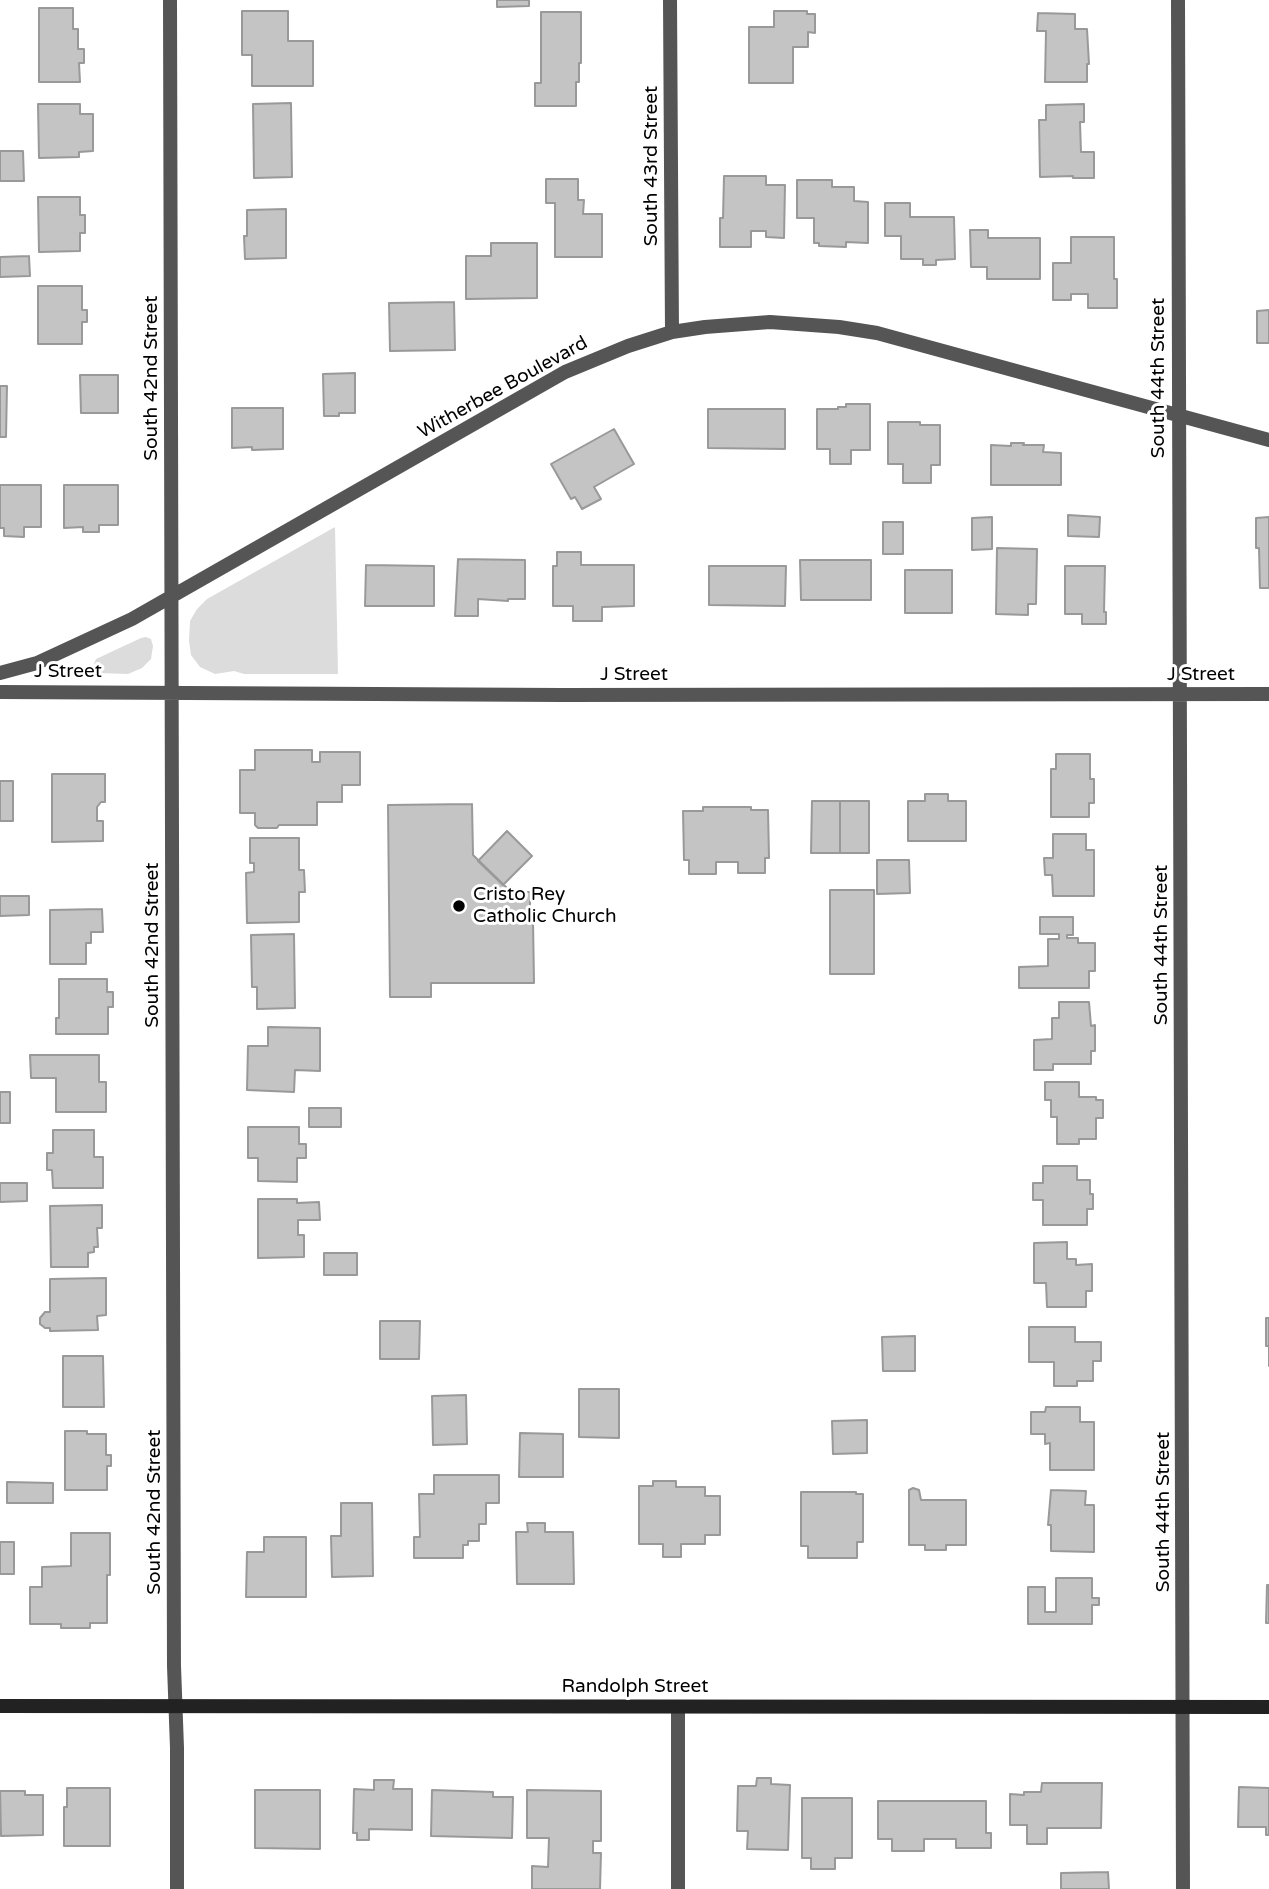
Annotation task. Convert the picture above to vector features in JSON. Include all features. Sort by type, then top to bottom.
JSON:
[{"type":"main road","name":"Randolph Street","points":[[0,1706],[1269,1707]]},
{"type":"street","name":"South 42nd Street","points":[[170,0],[174,1666],[177,1889]]},
{"type":"street","name":"South 43rd Street","points":[[670,0],[672,332]]},
{"type":"street","name":"South 44th Street","points":[[1178,0],[1183,1889]]},
{"type":"street","name":"Witherbee Boulevard","points":[[0,673],[37,663],[132,619],[565,372],[628,346],[672,332],[770,322],[877,333],[1269,440]]},
{"type":"street","name":"J Street","points":[[0,692],[562,695],[1269,694]]},
{"type":"street","points":[[678,1707],[678,1889]]},
{"type":"shaded area","points":[[335,527],[338,674],[244,674],[234,671],[215,674],[200,667],[191,655],[189,641],[190,621],[197,609],[207,599]]},
{"type":"shaded area","points":[[146,637],[151,639],[153,646],[151,659],[142,668],[128,674],[97,673],[94,664],[96,659]]},
{"type":"building","points":[[497,0],[529,0],[529,6],[497,7]]},
{"type":"building","points":[[39,8],[73,8],[73,29],[78,29],[78,49],[84,49],[84,63],[79,63],[80,82],[39,82]]},
{"type":"building","points":[[242,11],[288,11],[288,41],[313,41],[313,86],[252,86],[252,55],[242,55]]},
{"type":"building","points":[[774,11],[807,11],[807,14],[815,14],[815,33],[808,32],[808,47],[793,47],[793,83],[749,83],[749,27],[774,27]]},
{"type":"building","points":[[541,12],[581,12],[581,63],[579,82],[576,82],[576,106],[535,106],[535,83],[541,83]]},
{"type":"building","points":[[1038,13],[1075,14],[1075,29],[1087,29],[1087,82],[1045,82],[1046,31],[1037,31]]},
{"type":"building","points":[[291,103],[292,177],[254,178],[253,104]]},
{"type":"building","points":[[38,104],[80,104],[80,114],[93,114],[93,151],[79,152],[79,157],[39,158]]},
{"type":"building","points":[[1084,104],[1084,122],[1080,122],[1081,152],[1094,152],[1094,178],[1040,177],[1039,120],[1046,120],[1046,105]]},
{"type":"building","points":[[0,151],[23,151],[24,181],[0,181]]},
{"type":"building","points":[[724,176],[766,176],[766,185],[785,185],[784,238],[766,237],[766,231],[751,231],[751,247],[720,247]]},
{"type":"building","points":[[546,179],[578,179],[578,200],[584,200],[583,214],[602,214],[602,257],[555,257],[555,203],[546,203]]},
{"type":"building","points":[[797,180],[832,180],[832,187],[854,187],[854,201],[868,202],[868,243],[846,242],[846,247],[819,246],[819,243],[814,243],[814,218],[797,218]]},
{"type":"building","points":[[38,197],[80,197],[80,215],[85,215],[85,233],[80,233],[80,251],[39,252]]},
{"type":"building","points":[[885,203],[910,203],[910,217],[954,217],[955,259],[936,260],[936,265],[923,265],[923,259],[901,259],[901,236],[885,236]]},
{"type":"building","points":[[286,209],[286,258],[245,259],[247,210]]},
{"type":"building","points":[[970,230],[988,230],[988,238],[1040,238],[1040,279],[987,279],[987,267],[971,267]]},
{"type":"building","points":[[1071,237],[1114,237],[1117,308],[1088,308],[1088,294],[1071,294],[1071,300],[1053,300],[1053,263],[1071,263]]},
{"type":"building","points":[[491,243],[537,243],[537,298],[466,299],[466,256],[491,256]]},
{"type":"building","points":[[29,256],[30,276],[0,277],[0,257]]},
{"type":"building","points":[[38,286],[82,286],[82,310],[87,310],[87,322],[82,322],[82,344],[38,344]]},
{"type":"building","points":[[454,302],[455,350],[390,351],[389,303]]},
{"type":"building","points":[[1269,310],[1269,343],[1257,343],[1257,311]]},
{"type":"building","points":[[355,373],[355,413],[324,416],[323,374]]},
{"type":"building","points":[[80,375],[118,375],[118,413],[81,413]]},
{"type":"building","points":[[0,386],[7,386],[6,437],[0,437]]},
{"type":"building","points":[[846,404],[870,404],[870,450],[851,450],[851,464],[830,464],[830,449],[817,449],[817,409],[838,409],[846,407]]},
{"type":"building","points":[[232,408],[283,408],[283,449],[232,448]]},
{"type":"building","points":[[708,409],[785,409],[785,449],[708,448]]},
{"type":"building","points":[[888,422],[940,425],[940,465],[931,465],[931,483],[903,483],[903,464],[888,464]]},
{"type":"building","points":[[614,429],[634,464],[594,487],[601,499],[582,509],[575,497],[571,499],[551,464]]},
{"type":"building","points":[[1011,443],[1044,445],[1043,452],[1061,453],[1061,485],[991,485],[991,445],[1011,446]]},
{"type":"building","points":[[0,485],[41,485],[41,527],[24,527],[24,537],[4,536],[4,528],[0,528]]},
{"type":"building","points":[[64,485],[118,485],[118,525],[99,525],[99,532],[83,532],[83,527],[64,528]]},
{"type":"building","points":[[1068,515],[1100,517],[1099,537],[1068,536]]},
{"type":"building","points":[[992,517],[992,549],[972,550],[972,518]]},
{"type":"building","points":[[1269,517],[1269,588],[1260,588],[1256,518]]},
{"type":"building","points":[[883,522],[903,522],[903,554],[883,554]]},
{"type":"building","points":[[997,548],[1037,549],[1036,604],[1028,604],[1028,615],[996,614]]},
{"type":"building","points":[[557,552],[581,552],[581,565],[634,565],[634,606],[602,607],[602,621],[573,621],[573,606],[553,606],[553,566],[557,566]]},
{"type":"building","points":[[458,559],[525,560],[525,599],[478,599],[478,616],[455,616]]},
{"type":"building","points":[[800,560],[871,560],[871,600],[801,600]]},
{"type":"building","points":[[366,565],[434,566],[434,606],[365,606]]},
{"type":"building","points":[[709,566],[786,566],[785,606],[709,605]]},
{"type":"building","points":[[1065,566],[1105,566],[1106,624],[1082,624],[1082,614],[1065,614]]},
{"type":"building","points":[[905,570],[952,570],[952,613],[905,613]]},
{"type":"building","points":[[255,750],[312,750],[312,762],[320,762],[320,752],[360,752],[360,785],[342,785],[342,802],[317,802],[317,825],[258,828],[255,825],[255,813],[240,813],[240,770],[255,770]]},
{"type":"building","points":[[1056,754],[1090,754],[1094,803],[1089,803],[1089,817],[1051,817],[1051,769],[1056,769]]},
{"type":"building","points":[[52,774],[105,774],[105,802],[101,802],[97,807],[97,821],[103,821],[103,841],[52,842]]},
{"type":"building","points":[[0,781],[13,781],[13,821],[0,821]]},
{"type":"building","points":[[925,794],[948,794],[948,801],[966,801],[966,841],[908,841],[908,801],[925,801]]},
{"type":"building","points":[[812,801],[840,801],[840,853],[811,853]]},
{"type":"building","points":[[840,801],[869,801],[869,853],[840,853]]},
{"type":"building","name":"Cristo Rey Catholic Church","points":[[472,804],[473,855],[507,888],[503,892],[530,892],[534,983],[431,983],[431,997],[390,997],[388,805]]},
{"type":"building","points":[[703,807],[751,807],[751,810],[768,810],[769,858],[765,858],[765,873],[738,873],[738,862],[716,862],[716,874],[689,874],[689,860],[684,860],[683,811],[703,811]]},
{"type":"building","points":[[507,831],[532,856],[503,885],[478,861]]},
{"type":"building","points":[[1053,834],[1086,834],[1086,850],[1094,850],[1094,896],[1053,896],[1052,875],[1045,875],[1044,858],[1053,858]]},
{"type":"building","points":[[250,838],[299,838],[299,870],[304,870],[305,892],[299,892],[299,922],[247,923],[246,873],[254,872],[254,863],[250,863]]},
{"type":"building","points":[[877,860],[909,860],[910,893],[877,894]]},
{"type":"building","points":[[830,890],[874,890],[874,974],[830,974]]},
{"type":"building","points":[[0,896],[29,896],[29,915],[0,916]]},
{"type":"building","points":[[102,909],[103,932],[91,932],[91,943],[86,943],[86,964],[50,964],[50,910]]},
{"type":"building","points":[[1040,917],[1073,917],[1073,935],[1067,935],[1067,938],[1078,938],[1078,943],[1095,943],[1095,971],[1089,971],[1089,988],[1019,988],[1019,967],[1048,966],[1048,939],[1059,939],[1059,934],[1040,934]]},
{"type":"building","points":[[294,934],[295,1008],[257,1009],[257,987],[252,987],[251,935]]},
{"type":"building","points":[[59,979],[107,979],[107,992],[113,992],[113,1007],[108,1007],[108,1034],[56,1034],[56,1018],[59,1018]]},
{"type":"building","points":[[1059,1002],[1089,1002],[1091,1026],[1095,1025],[1095,1051],[1091,1051],[1091,1064],[1053,1064],[1053,1070],[1034,1070],[1034,1040],[1052,1039],[1052,1018],[1059,1018]]},
{"type":"building","points":[[268,1027],[320,1028],[320,1071],[295,1070],[294,1092],[247,1090],[248,1046],[268,1046]]},
{"type":"building","points":[[30,1055],[99,1055],[99,1082],[106,1082],[106,1112],[56,1112],[56,1078],[31,1078]]},
{"type":"building","points":[[1045,1082],[1079,1082],[1079,1097],[1096,1097],[1096,1100],[1103,1100],[1103,1118],[1096,1118],[1096,1139],[1079,1139],[1079,1144],[1057,1144],[1057,1117],[1051,1117],[1051,1100],[1045,1100]]},
{"type":"building","points":[[0,1092],[10,1092],[10,1123],[0,1123]]},
{"type":"building","points":[[309,1108],[341,1108],[341,1127],[309,1127]]},
{"type":"building","points":[[248,1127],[299,1127],[299,1144],[306,1144],[306,1158],[297,1158],[297,1182],[258,1181],[258,1158],[248,1158]]},
{"type":"building","points":[[53,1130],[94,1130],[94,1157],[103,1157],[103,1188],[53,1188],[52,1170],[47,1170],[47,1153],[53,1153]]},
{"type":"building","points":[[1043,1166],[1077,1166],[1077,1180],[1090,1180],[1093,1209],[1087,1209],[1087,1225],[1043,1225],[1043,1200],[1033,1200],[1033,1183],[1043,1183]]},
{"type":"building","points":[[0,1183],[27,1183],[27,1201],[0,1202]]},
{"type":"building","points":[[258,1199],[319,1202],[320,1220],[298,1220],[298,1235],[304,1235],[304,1257],[258,1258]]},
{"type":"building","points":[[102,1205],[102,1228],[97,1228],[98,1247],[94,1247],[94,1252],[88,1253],[88,1267],[51,1267],[50,1206]]},
{"type":"building","points":[[1067,1242],[1067,1259],[1076,1259],[1076,1265],[1092,1264],[1092,1291],[1086,1291],[1086,1307],[1047,1307],[1046,1283],[1034,1283],[1034,1243]]},
{"type":"building","points":[[324,1253],[357,1253],[357,1275],[324,1275]]},
{"type":"building","points":[[106,1278],[106,1315],[97,1316],[98,1330],[50,1331],[50,1328],[40,1324],[40,1318],[45,1312],[50,1312],[50,1279]]},
{"type":"building","points":[[1266,1318],[1269,1318],[1269,1346],[1266,1346]]},
{"type":"building","points":[[380,1321],[420,1321],[419,1359],[380,1359]]},
{"type":"building","points":[[1029,1327],[1075,1327],[1075,1342],[1101,1342],[1101,1361],[1093,1361],[1093,1381],[1077,1381],[1077,1386],[1054,1386],[1054,1362],[1029,1362]]},
{"type":"building","points":[[915,1336],[915,1371],[883,1371],[882,1337]]},
{"type":"building","points":[[63,1356],[103,1356],[104,1407],[63,1407]]},
{"type":"building","points":[[579,1389],[619,1389],[619,1438],[579,1437]]},
{"type":"building","points":[[466,1395],[467,1444],[433,1445],[432,1396]]},
{"type":"building","points":[[1046,1407],[1080,1407],[1080,1422],[1094,1422],[1094,1470],[1050,1470],[1050,1443],[1045,1444],[1045,1434],[1031,1434],[1031,1412],[1045,1412]]},
{"type":"building","points":[[867,1420],[867,1453],[833,1454],[832,1421]]},
{"type":"building","points":[[65,1431],[106,1434],[106,1455],[111,1455],[111,1466],[107,1466],[107,1490],[65,1490]]},
{"type":"building","points":[[520,1433],[563,1434],[563,1477],[519,1477]]},
{"type":"building","points":[[434,1475],[499,1475],[499,1503],[486,1503],[486,1524],[479,1524],[479,1541],[468,1541],[468,1545],[463,1545],[463,1558],[414,1558],[414,1537],[420,1537],[419,1494],[434,1494]]},
{"type":"building","points":[[653,1481],[676,1481],[676,1487],[705,1487],[705,1496],[720,1496],[720,1535],[705,1535],[705,1544],[681,1544],[681,1557],[663,1557],[663,1544],[639,1544],[639,1486],[653,1486]]},
{"type":"building","points":[[7,1482],[53,1483],[53,1503],[7,1503]]},
{"type":"building","points":[[909,1490],[919,1490],[921,1500],[966,1500],[966,1545],[946,1545],[946,1550],[925,1550],[925,1545],[909,1545]]},
{"type":"building","points":[[1051,1490],[1086,1491],[1085,1505],[1094,1505],[1094,1552],[1051,1551],[1051,1525],[1048,1525]]},
{"type":"building","points":[[801,1492],[863,1494],[863,1542],[857,1542],[857,1558],[808,1558],[808,1546],[801,1546]]},
{"type":"building","points":[[341,1503],[372,1503],[373,1576],[332,1577],[331,1536],[341,1536]]},
{"type":"building","points":[[527,1523],[545,1523],[545,1532],[573,1532],[574,1584],[517,1584],[516,1532],[528,1532]]},
{"type":"building","points":[[71,1533],[110,1533],[107,1623],[90,1623],[90,1628],[30,1624],[30,1587],[42,1587],[42,1567],[71,1566]]},
{"type":"building","points":[[264,1537],[306,1537],[306,1597],[246,1597],[247,1552],[264,1552]]},
{"type":"building","points":[[0,1542],[14,1542],[14,1574],[0,1574]]},
{"type":"building","points":[[1056,1578],[1092,1578],[1092,1598],[1099,1598],[1099,1605],[1092,1605],[1092,1624],[1028,1624],[1028,1587],[1045,1587],[1045,1612],[1056,1612]]},
{"type":"building","points":[[1269,1585],[1269,1623],[1266,1623]]},
{"type":"building","points":[[757,1778],[771,1778],[771,1784],[790,1785],[788,1850],[747,1849],[748,1831],[737,1831],[738,1786],[756,1786]]},
{"type":"building","points":[[374,1780],[394,1780],[393,1789],[412,1789],[412,1830],[369,1829],[369,1840],[357,1840],[357,1833],[353,1833],[354,1789],[374,1790]]},
{"type":"building","points":[[1042,1783],[1102,1783],[1101,1828],[1047,1828],[1047,1844],[1027,1844],[1027,1825],[1010,1825],[1010,1794],[1041,1792]]},
{"type":"building","points":[[1239,1787],[1269,1788],[1269,1835],[1266,1835],[1266,1827],[1238,1827]]},
{"type":"building","points":[[67,1788],[110,1788],[110,1846],[64,1846]]},
{"type":"building","points":[[255,1790],[320,1790],[320,1849],[255,1848]]},
{"type":"building","points":[[432,1790],[493,1792],[493,1797],[513,1797],[512,1838],[431,1836]]},
{"type":"building","points":[[527,1790],[601,1791],[601,1841],[593,1841],[593,1853],[601,1853],[600,1889],[532,1889],[532,1866],[548,1867],[549,1838],[527,1838]]},
{"type":"building","points":[[0,1791],[25,1791],[25,1795],[43,1795],[43,1835],[1,1836]]},
{"type":"building","points":[[802,1798],[852,1798],[852,1858],[835,1858],[835,1869],[811,1869],[811,1858],[802,1858]]},
{"type":"building","points":[[878,1801],[986,1801],[986,1833],[991,1833],[991,1848],[956,1848],[956,1839],[924,1839],[924,1851],[892,1851],[892,1839],[878,1839]]},
{"type":"building","points":[[1108,1872],[1109,1889],[1061,1889],[1061,1873]]},
{"type":"place","name":"Cristo Rey Catholic Church","points":[[459,906]]}]
